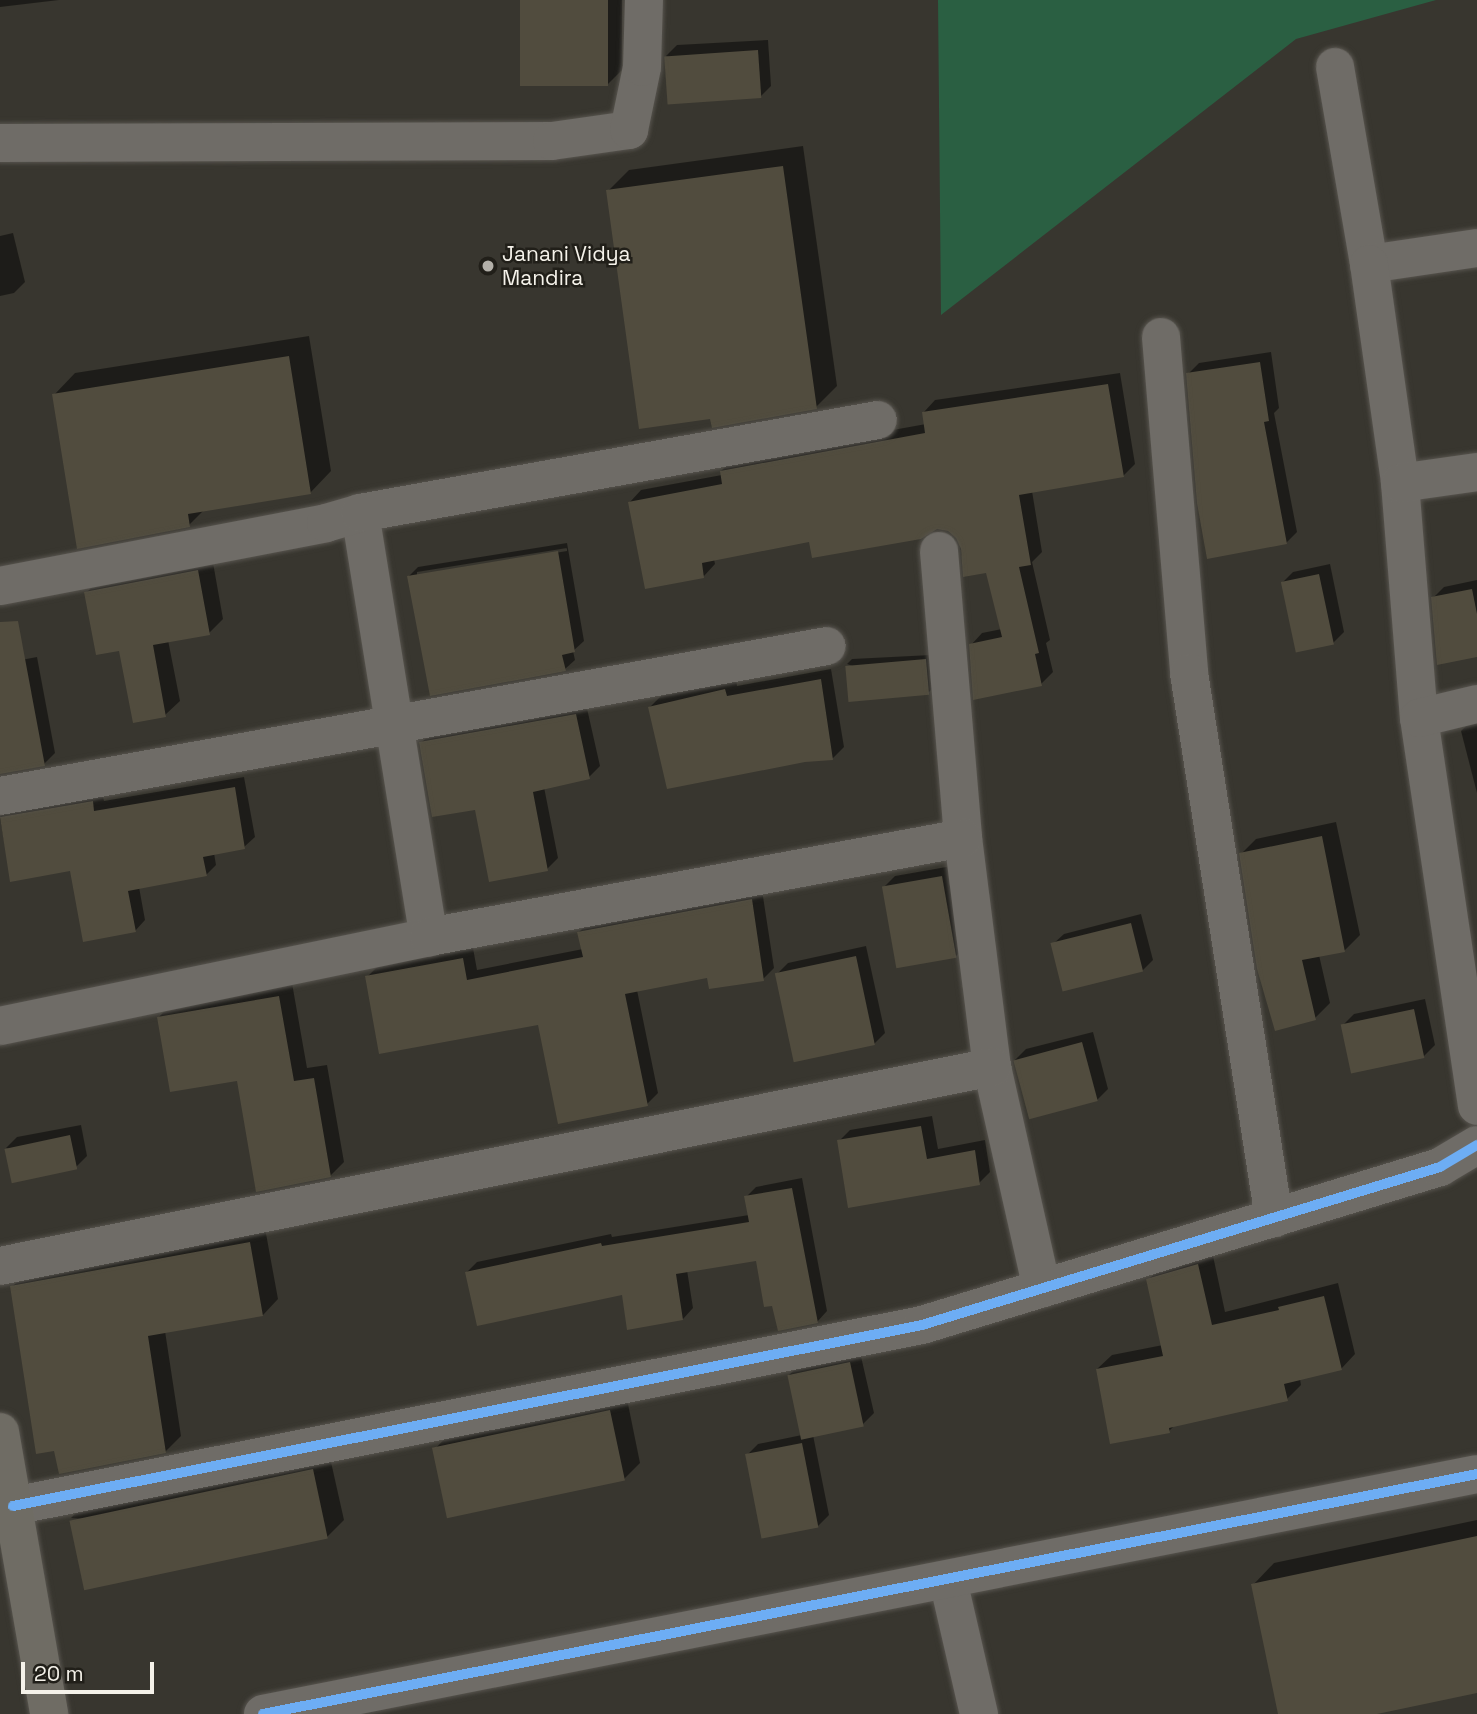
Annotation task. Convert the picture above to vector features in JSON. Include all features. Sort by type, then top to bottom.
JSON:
[{"type":"main road","points":[[0,1432],[49,1714]]},
{"type":"street","points":[[0,143],[552,141],[629,130],[642,67],[644,0]]},
{"type":"street","points":[[1335,67],[1369,264],[1400,483],[1419,718],[1465,945],[1477,1106]]},
{"type":"street","points":[[1369,264],[1477,248]]},
{"type":"street","points":[[1161,337],[1189,673],[1274,1218]]},
{"type":"street","points":[[0,586],[326,523],[360,513],[878,420]]},
{"type":"street","points":[[1400,483],[1477,472]]},
{"type":"street","points":[[360,513],[397,726],[429,937]]},
{"type":"street","points":[[939,551],[963,838],[992,1067],[1042,1288]]},
{"type":"street","points":[[0,796],[827,646]]},
{"type":"street","points":[[1419,718],[1477,704]]},
{"type":"street","points":[[0,1026],[429,937],[963,838]]},
{"type":"street","points":[[0,1266],[992,1067]]},
{"type":"street","points":[[13,1506],[922,1325],[1440,1167],[1477,1145]]},
{"type":"street","points":[[263,1714],[948,1580],[1021,1562],[1477,1474]]},
{"type":"street","points":[[948,1580],[979,1714]]},
{"type":"green space","points":[[938,0],[1436,0],[1296,39],[941,315]]},
{"type":"building","points":[[520,0],[608,0],[608,86],[520,86]]},
{"type":"building","points":[[758,50],[761,98],[668,104],[664,57]]},
{"type":"building","points":[[783,166],[817,409],[712,428],[710,419],[639,429],[606,190]]},
{"type":"building","points":[[289,356],[311,494],[188,514],[190,527],[77,549],[52,394]]},
{"type":"building","points":[[1260,362],[1269,421],[1264,422],[1287,544],[1207,559],[1197,503],[1186,373]]},
{"type":"building","points":[[1108,384],[1124,477],[1019,495],[1031,565],[1019,567],[1039,653],[1035,654],[1042,686],[973,700],[969,644],[1002,637],[986,573],[963,577],[961,549],[956,538],[948,531],[937,529],[921,539],[812,558],[809,542],[702,563],[704,578],[645,589],[628,502],[722,484],[720,471],[925,433],[922,412]]},
{"type":"building","points":[[558,551],[575,652],[562,655],[566,671],[430,696],[407,576]]},
{"type":"building","points":[[198,570],[210,635],[153,645],[166,717],[133,723],[119,651],[96,655],[84,592]]},
{"type":"building","points":[[1319,574],[1334,644],[1296,653],[1281,582]]},
{"type":"building","points":[[1472,589],[1477,614],[1477,657],[1437,665],[1431,597]]},
{"type":"building","points":[[18,621],[45,766],[0,774],[0,622]]},
{"type":"building","points":[[926,659],[929,695],[848,702],[845,666]]},
{"type":"building","points":[[821,679],[833,760],[805,762],[667,789],[648,707],[725,689],[727,696]]},
{"type":"building","points":[[576,714],[590,779],[533,792],[548,871],[489,882],[475,810],[432,817],[419,742]]},
{"type":"building","points":[[235,787],[245,849],[203,857],[207,876],[128,891],[136,932],[83,942],[70,871],[10,882],[0,817],[93,801],[94,811]]},
{"type":"building","points":[[1322,836],[1345,952],[1302,960],[1316,1020],[1275,1031],[1257,969],[1239,853]]},
{"type":"building","points":[[942,876],[956,958],[896,968],[882,887]]},
{"type":"building","points":[[752,899],[764,981],[709,989],[707,978],[625,994],[648,1106],[558,1124],[538,1025],[379,1054],[365,976],[463,958],[467,980],[583,957],[577,932]]},
{"type":"building","points":[[1131,923],[1143,972],[1063,992],[1050,943]]},
{"type":"building","points":[[856,956],[875,1045],[794,1062],[775,973]]},
{"type":"building","points":[[279,996],[294,1081],[314,1078],[331,1177],[256,1192],[237,1081],[170,1092],[157,1017]]},
{"type":"building","points":[[1414,1009],[1424,1058],[1351,1074],[1341,1025]]},
{"type":"building","points":[[1082,1042],[1098,1101],[1029,1119],[1013,1060]]},
{"type":"building","points":[[921,1126],[927,1159],[975,1150],[980,1185],[848,1208],[837,1140]]},
{"type":"building","points":[[70,1135],[77,1169],[12,1183],[4,1149]]},
{"type":"building","points":[[792,1188],[818,1323],[778,1331],[772,1306],[764,1307],[756,1261],[676,1274],[683,1320],[627,1330],[622,1295],[477,1326],[465,1272],[601,1243],[602,1246],[749,1222],[744,1196]]},
{"type":"building","points":[[250,1242],[263,1316],[148,1336],[166,1453],[59,1474],[54,1451],[36,1454],[10,1286]]},
{"type":"building","points":[[1198,1264],[1212,1325],[1279,1310],[1278,1307],[1324,1296],[1342,1370],[1284,1384],[1288,1401],[1169,1428],[1170,1433],[1110,1444],[1096,1369],[1163,1356],[1146,1279]]},
{"type":"building","points":[[850,1362],[864,1427],[801,1440],[787,1375]]},
{"type":"building","points":[[610,1410],[625,1480],[447,1518],[432,1448]]},
{"type":"building","points":[[802,1443],[818,1527],[761,1538],[745,1454]]},
{"type":"building","points":[[313,1469],[328,1538],[84,1590],[69,1521]]},
{"type":"building","points":[[1477,1536],[1477,1693],[1377,1714],[1278,1714],[1251,1584]]},
{"type":"cycle path","points":[[13,1506],[922,1325],[1440,1167],[1477,1145]]},
{"type":"cycle path","points":[[263,1714],[1477,1474]]},
{"type":"place","name":"Janani Vidya Mandira","points":[[488,266]]}]
